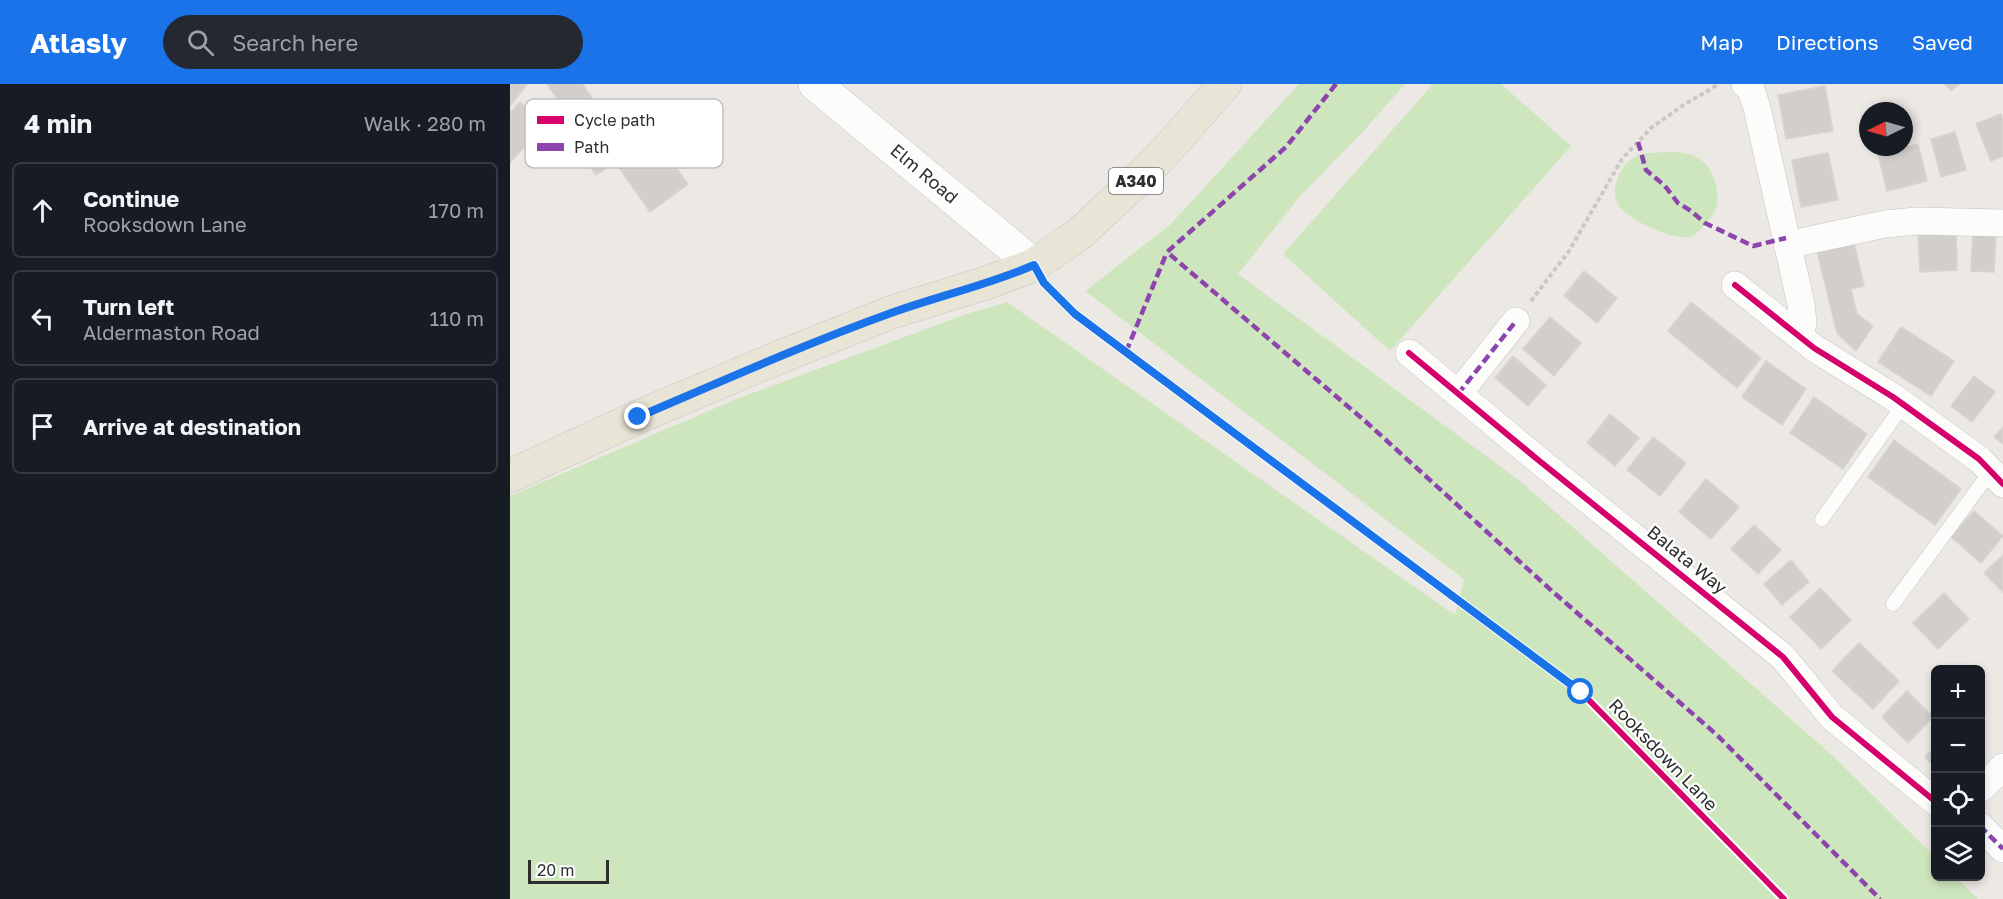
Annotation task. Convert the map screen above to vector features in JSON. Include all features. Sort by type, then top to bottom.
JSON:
[{"type":"main road","name":"A340","points":[[510,476],[638,417],[814,343],[892,312],[986,283],[1034,265],[1078,234],[1132,185],[1165,152],[1225,84]]},
{"type":"street","name":"Elm Road","points":[[815,84],[1034,265]]},
{"type":"street","points":[[1745,84],[1751,90],[1757,108],[1801,304],[1803,323],[1800,336]]},
{"type":"street","points":[[1787,245],[1885,224],[1917,221],[2003,223]]},
{"type":"street","points":[[1735,285],[1814,348],[1904,404],[1979,459],[1997,477]]},
{"type":"street","points":[[1458,394],[1516,321]]},
{"type":"street","name":"Balata Way","points":[[1409,353],[1783,657],[1832,717],[1931,799]]},
{"type":"street","points":[[1985,784],[2003,767]]},
{"type":"street","points":[[1981,827],[2003,849]]},
{"type":"lane","points":[[1822,519],[1904,404]]},
{"type":"lane","points":[[1893,604],[1997,477]]},
{"type":"path","points":[[1516,321],[1569,251],[1622,159],[1651,128],[1682,106],[1720,84]]},
{"type":"green space","points":[[1299,84],[1405,84],[1359,136],[1300,196],[1238,274],[1519,480],[1833,756],[1931,853],[1931,881],[1960,881],[1978,899],[510,899],[510,496],[739,398],[967,314],[1007,302],[1455,615],[1464,579],[1085,291],[1170,225]]},
{"type":"green space","points":[[1433,84],[1501,84],[1571,146],[1390,351],[1283,254]]},
{"type":"green space","points":[[1647,153],[1688,154],[1696,156],[1708,166],[1717,189],[1717,205],[1708,221],[1695,234],[1688,237],[1668,235],[1635,220],[1617,203],[1615,190],[1621,170],[1632,159]]},
{"type":"building","points":[[510,84],[527,84],[510,106]]},
{"type":"building","points":[[547,84],[582,84],[593,99],[558,99]]},
{"type":"building","points":[[1945,84],[1959,84],[1951,91]]},
{"type":"building","points":[[1825,86],[1833,131],[1786,139],[1778,95]]},
{"type":"building","points":[[520,102],[525,106],[525,146],[510,163],[510,113]]},
{"type":"building","points":[[2001,114],[2003,156],[1991,161],[1976,124]]},
{"type":"building","points":[[1955,132],[1966,170],[1941,177],[1931,139]]},
{"type":"building","points":[[1918,144],[1927,181],[1887,191],[1878,156],[1913,156],[1913,145]]},
{"type":"building","points":[[1828,153],[1838,200],[1801,207],[1792,160]]},
{"type":"building","points":[[591,168],[606,168],[596,175]]},
{"type":"building","points":[[619,168],[676,168],[688,184],[650,212]]},
{"type":"building","points":[[1956,229],[1957,270],[1920,272],[1918,231]]},
{"type":"building","points":[[1973,230],[1996,231],[1994,272],[1971,271]]},
{"type":"building","points":[[1854,243],[1864,286],[1851,289],[1857,314],[1873,326],[1856,351],[1837,333],[1817,251]]},
{"type":"building","points":[[1584,271],[1617,298],[1597,323],[1564,296]]},
{"type":"building","points":[[1691,302],[1761,358],[1737,388],[1668,331]]},
{"type":"building","points":[[1550,317],[1581,343],[1554,376],[1523,349]]},
{"type":"building","points":[[1901,327],[1954,361],[1931,396],[1878,362]]},
{"type":"building","points":[[1513,356],[1546,385],[1528,406],[1495,378]]},
{"type":"building","points":[[1766,361],[1806,389],[1782,425],[1742,397]]},
{"type":"building","points":[[1974,376],[1995,392],[1972,422],[1951,406]]},
{"type":"building","points":[[1814,397],[1867,434],[1843,469],[1790,433]]},
{"type":"building","points":[[1610,414],[1639,438],[1615,466],[1587,443]]},
{"type":"building","points":[[2003,427],[2003,444],[1994,437]]},
{"type":"building","points":[[1653,437],[1686,463],[1660,496],[1627,470]]},
{"type":"building","points":[[1894,440],[1961,489],[1935,525],[1868,477]]},
{"type":"building","points":[[1706,479],[1739,507],[1711,539],[1679,512]]},
{"type":"building","points":[[1974,511],[2003,536],[1981,563],[1951,537]]},
{"type":"building","points":[[1754,525],[1781,550],[1758,574],[1731,549]]},
{"type":"building","points":[[2003,555],[2003,592],[1984,573]]},
{"type":"building","points":[[1791,560],[1809,582],[1782,605],[1764,584]]},
{"type":"building","points":[[1820,588],[1851,620],[1821,649],[1790,617]]},
{"type":"building","points":[[1944,593],[1969,619],[1938,649],[1913,623]]},
{"type":"building","points":[[1859,643],[1899,681],[1873,709],[1832,671]]},
{"type":"building","points":[[1907,691],[1931,715],[1931,719],[1908,743],[1882,717]]},
{"type":"building","points":[[1931,751],[1931,763],[1925,757]]},
{"type":"marked path","points":[[1336,84],[1286,147],[1167,252],[1365,421],[1552,591],[1717,735],[1880,899]]},
{"type":"marked path","points":[[1638,142],[1646,170],[1665,186],[1678,203],[1705,223],[1753,246],[1786,238]]},
{"type":"marked path","points":[[1126,352],[1167,252]]},
{"type":"marked path","points":[[1458,394],[1516,321]]},
{"type":"marked path","points":[[1981,827],[2003,849]]},
{"type":"cycle path","name":"Rooksdown Lane","points":[[1034,265],[1044,283],[1075,314],[1581,692],[1784,899]]},
{"type":"cycle path","points":[[1735,285],[1814,348],[1893,397],[1979,459],[2003,484]]},
{"type":"cycle path","points":[[1409,353],[1783,657],[1832,717],[1931,798]]},
{"type":"route","points":[[638,417],[892,312],[986,283],[1034,265],[1044,283],[1075,314],[1581,692]]}]
